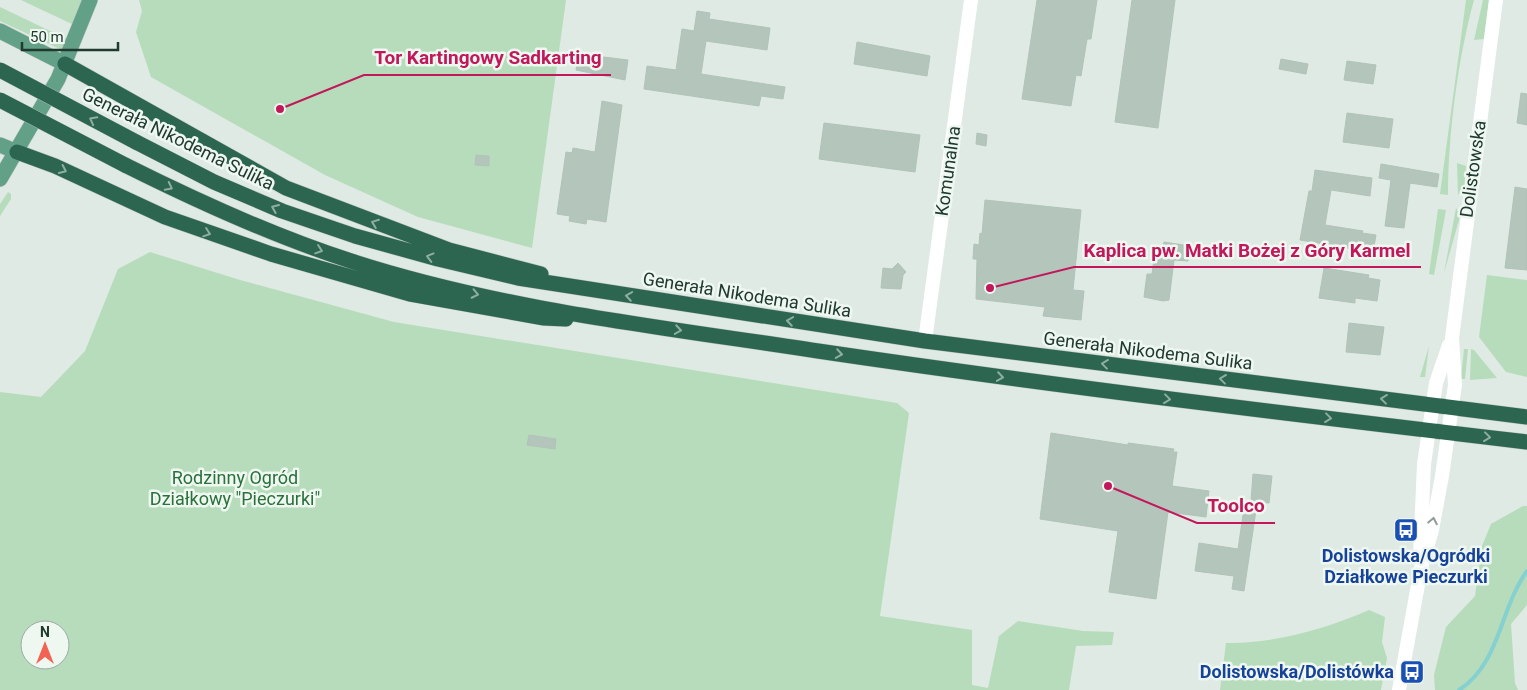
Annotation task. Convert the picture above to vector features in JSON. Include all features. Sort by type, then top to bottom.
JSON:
[{"type":"highway","points":[[65,64],[286,188],[419,240],[450,250],[522,268],[580,288]]},
{"type":"highway","name":"Generała Nikodema Sulika","points":[[0,70],[136,142],[222,185],[282,211],[355,236],[438,259],[518,278],[925,341],[1527,417]]},
{"type":"highway","points":[[0,100],[216,209],[279,236],[352,262],[424,282],[630,322],[933,368],[1527,442]]},
{"type":"highway","points":[[17,152],[55,166],[129,202],[205,233],[410,294],[544,318],[630,322]]},
{"type":"main road","points":[[0,179],[17,152],[65,64],[90,0]]},
{"type":"main road","points":[[0,31],[65,64]]},
{"type":"main road","points":[[0,145],[17,152]]},
{"type":"street","name":"Komunalna","points":[[925,341],[971,0]]},
{"type":"street","name":"Dolistowska","points":[[1399,688],[1420,568],[1432,530],[1452,408],[1454,385],[1452,338],[1496,0]]},
{"type":"street","name":"Dolistowska","points":[[1420,568],[1420,519],[1428,430],[1436,383],[1452,338]]},
{"type":"green space","points":[[21,0],[82,0],[74,25]]},
{"type":"green space","points":[[139,0],[566,0],[532,248],[418,217],[325,175],[151,77],[136,32],[142,11]]},
{"type":"green space","points":[[1466,0],[1474,0],[1463,46],[1455,97],[1448,172],[1448,195],[1440,194]]},
{"type":"green space","points":[[1483,0],[1489,0],[1484,39],[1474,40]]},
{"type":"green space","points":[[0,7],[67,39],[62,50],[0,21]]},
{"type":"green space","points":[[1457,163],[1466,166],[1464,189],[1458,195]]},
{"type":"green space","points":[[8,192],[11,194],[11,199],[0,216],[0,204]]},
{"type":"green space","points":[[1456,208],[1460,215],[1444,273]]},
{"type":"green space","points":[[1438,209],[1446,210],[1434,275],[1429,274]]},
{"type":"green space","name":"Rodzinny Ogród Działkowy \"Pieczurki\"","points":[[150,252],[240,280],[394,322],[897,403],[909,413],[880,616],[972,630],[972,685],[988,688],[999,636],[1018,621],[1083,631],[1114,632],[1112,645],[1076,646],[1069,690],[0,690],[0,392],[41,397],[85,351],[118,269]]},
{"type":"green space","points":[[1487,275],[1527,280],[1527,377],[1506,372],[1479,337]]},
{"type":"green space","points":[[1429,346],[1425,377],[1420,377]]},
{"type":"green space","points":[[1464,349],[1468,349],[1465,379],[1461,379]]},
{"type":"green space","points":[[1471,349],[1474,350],[1497,378],[1470,380]]},
{"type":"green space","points":[[1523,506],[1527,506],[1527,605],[1511,624],[1515,683],[1518,690],[1435,690],[1434,675],[1446,627],[1475,596],[1482,546],[1491,524]]},
{"type":"green space","points":[[1369,610],[1385,617],[1382,642],[1387,658],[1381,690],[1220,690],[1226,643],[1262,641],[1299,634]]},
{"type":"building","points":[[1037,0],[1097,0],[1091,39],[1087,39],[1081,76],[1076,75],[1071,106],[1022,99]]},
{"type":"building","points":[[1132,0],[1175,0],[1158,128],[1115,122]]},
{"type":"building","points":[[697,11],[710,13],[709,19],[770,28],[767,50],[706,41],[701,74],[785,87],[783,99],[761,96],[759,106],[644,89],[647,66],[676,70],[682,29],[694,31]]},
{"type":"building","points":[[857,42],[930,56],[927,76],[854,64]]},
{"type":"building","points":[[579,54],[628,60],[625,80],[576,70]]},
{"type":"building","points":[[1281,59],[1308,64],[1306,74],[1279,69]]},
{"type":"building","points":[[1347,61],[1376,65],[1373,84],[1344,80]]},
{"type":"building","points":[[1521,93],[1527,94],[1527,125],[1517,123]]},
{"type":"building","points":[[602,101],[622,105],[606,222],[587,219],[586,224],[569,221],[570,216],[557,214],[566,152],[572,153],[573,148],[595,152]]},
{"type":"building","points":[[1347,113],[1393,119],[1389,148],[1343,142]]},
{"type":"building","points":[[824,123],[920,135],[915,172],[819,159]]},
{"type":"building","points":[[977,133],[987,135],[986,146],[976,144]]},
{"type":"building","points":[[476,155],[489,156],[489,166],[475,165]]},
{"type":"building","points":[[1381,164],[1439,174],[1437,187],[1410,183],[1404,228],[1385,226],[1391,180],[1379,178]]},
{"type":"building","points":[[1315,170],[1372,178],[1370,196],[1331,190],[1325,225],[1376,235],[1374,246],[1361,245],[1360,250],[1300,240]]},
{"type":"building","points":[[1515,187],[1527,189],[1527,270],[1505,268]]},
{"type":"building","points":[[985,200],[1081,210],[1073,290],[1084,291],[1081,320],[1043,316],[1045,307],[976,299],[977,259],[973,259],[974,244],[979,245],[980,233],[982,234]]},
{"type":"building","points":[[1164,242],[1190,246],[1188,261],[1174,260],[1169,300],[1163,301],[1144,297],[1147,274],[1152,274],[1155,251],[1162,252]]},
{"type":"building","points":[[898,263],[906,272],[903,275],[901,289],[881,288],[883,268],[892,269]]},
{"type":"building","points":[[1324,268],[1369,275],[1368,278],[1380,280],[1377,301],[1355,298],[1355,303],[1319,298]]},
{"type":"building","points":[[1349,323],[1384,327],[1380,355],[1346,352]]},
{"type":"building","points":[[1051,433],[1128,445],[1128,443],[1174,449],[1173,452],[1177,452],[1172,486],[1209,491],[1206,517],[1168,512],[1156,599],[1109,592],[1118,531],[1040,519]]},
{"type":"building","points":[[529,435],[556,439],[555,449],[527,445]]},
{"type":"building","points":[[1253,474],[1272,476],[1269,503],[1251,501]]},
{"type":"building","points":[[1244,508],[1256,510],[1244,591],[1232,589],[1234,576],[1195,571],[1199,543],[1238,549]]},
{"type":"waterway","points":[[1459,690],[1473,679],[1483,666],[1518,586],[1527,571]]},
{"type":"place","name":"Tor Kartingowy Sadkarting","points":[[280,109]]},
{"type":"place","name":"Kaplica pw. Matki Bożej z Góry Karmel","points":[[990,288]]},
{"type":"place","name":"Toolco","points":[[1108,486]]},
{"type":"place","name":"Dolistowska/Ogródki Działkowe Pieczurki","points":[[1406,530]]},
{"type":"place","name":"Dolistowska/Dolistówka","points":[[1412,672]]}]
